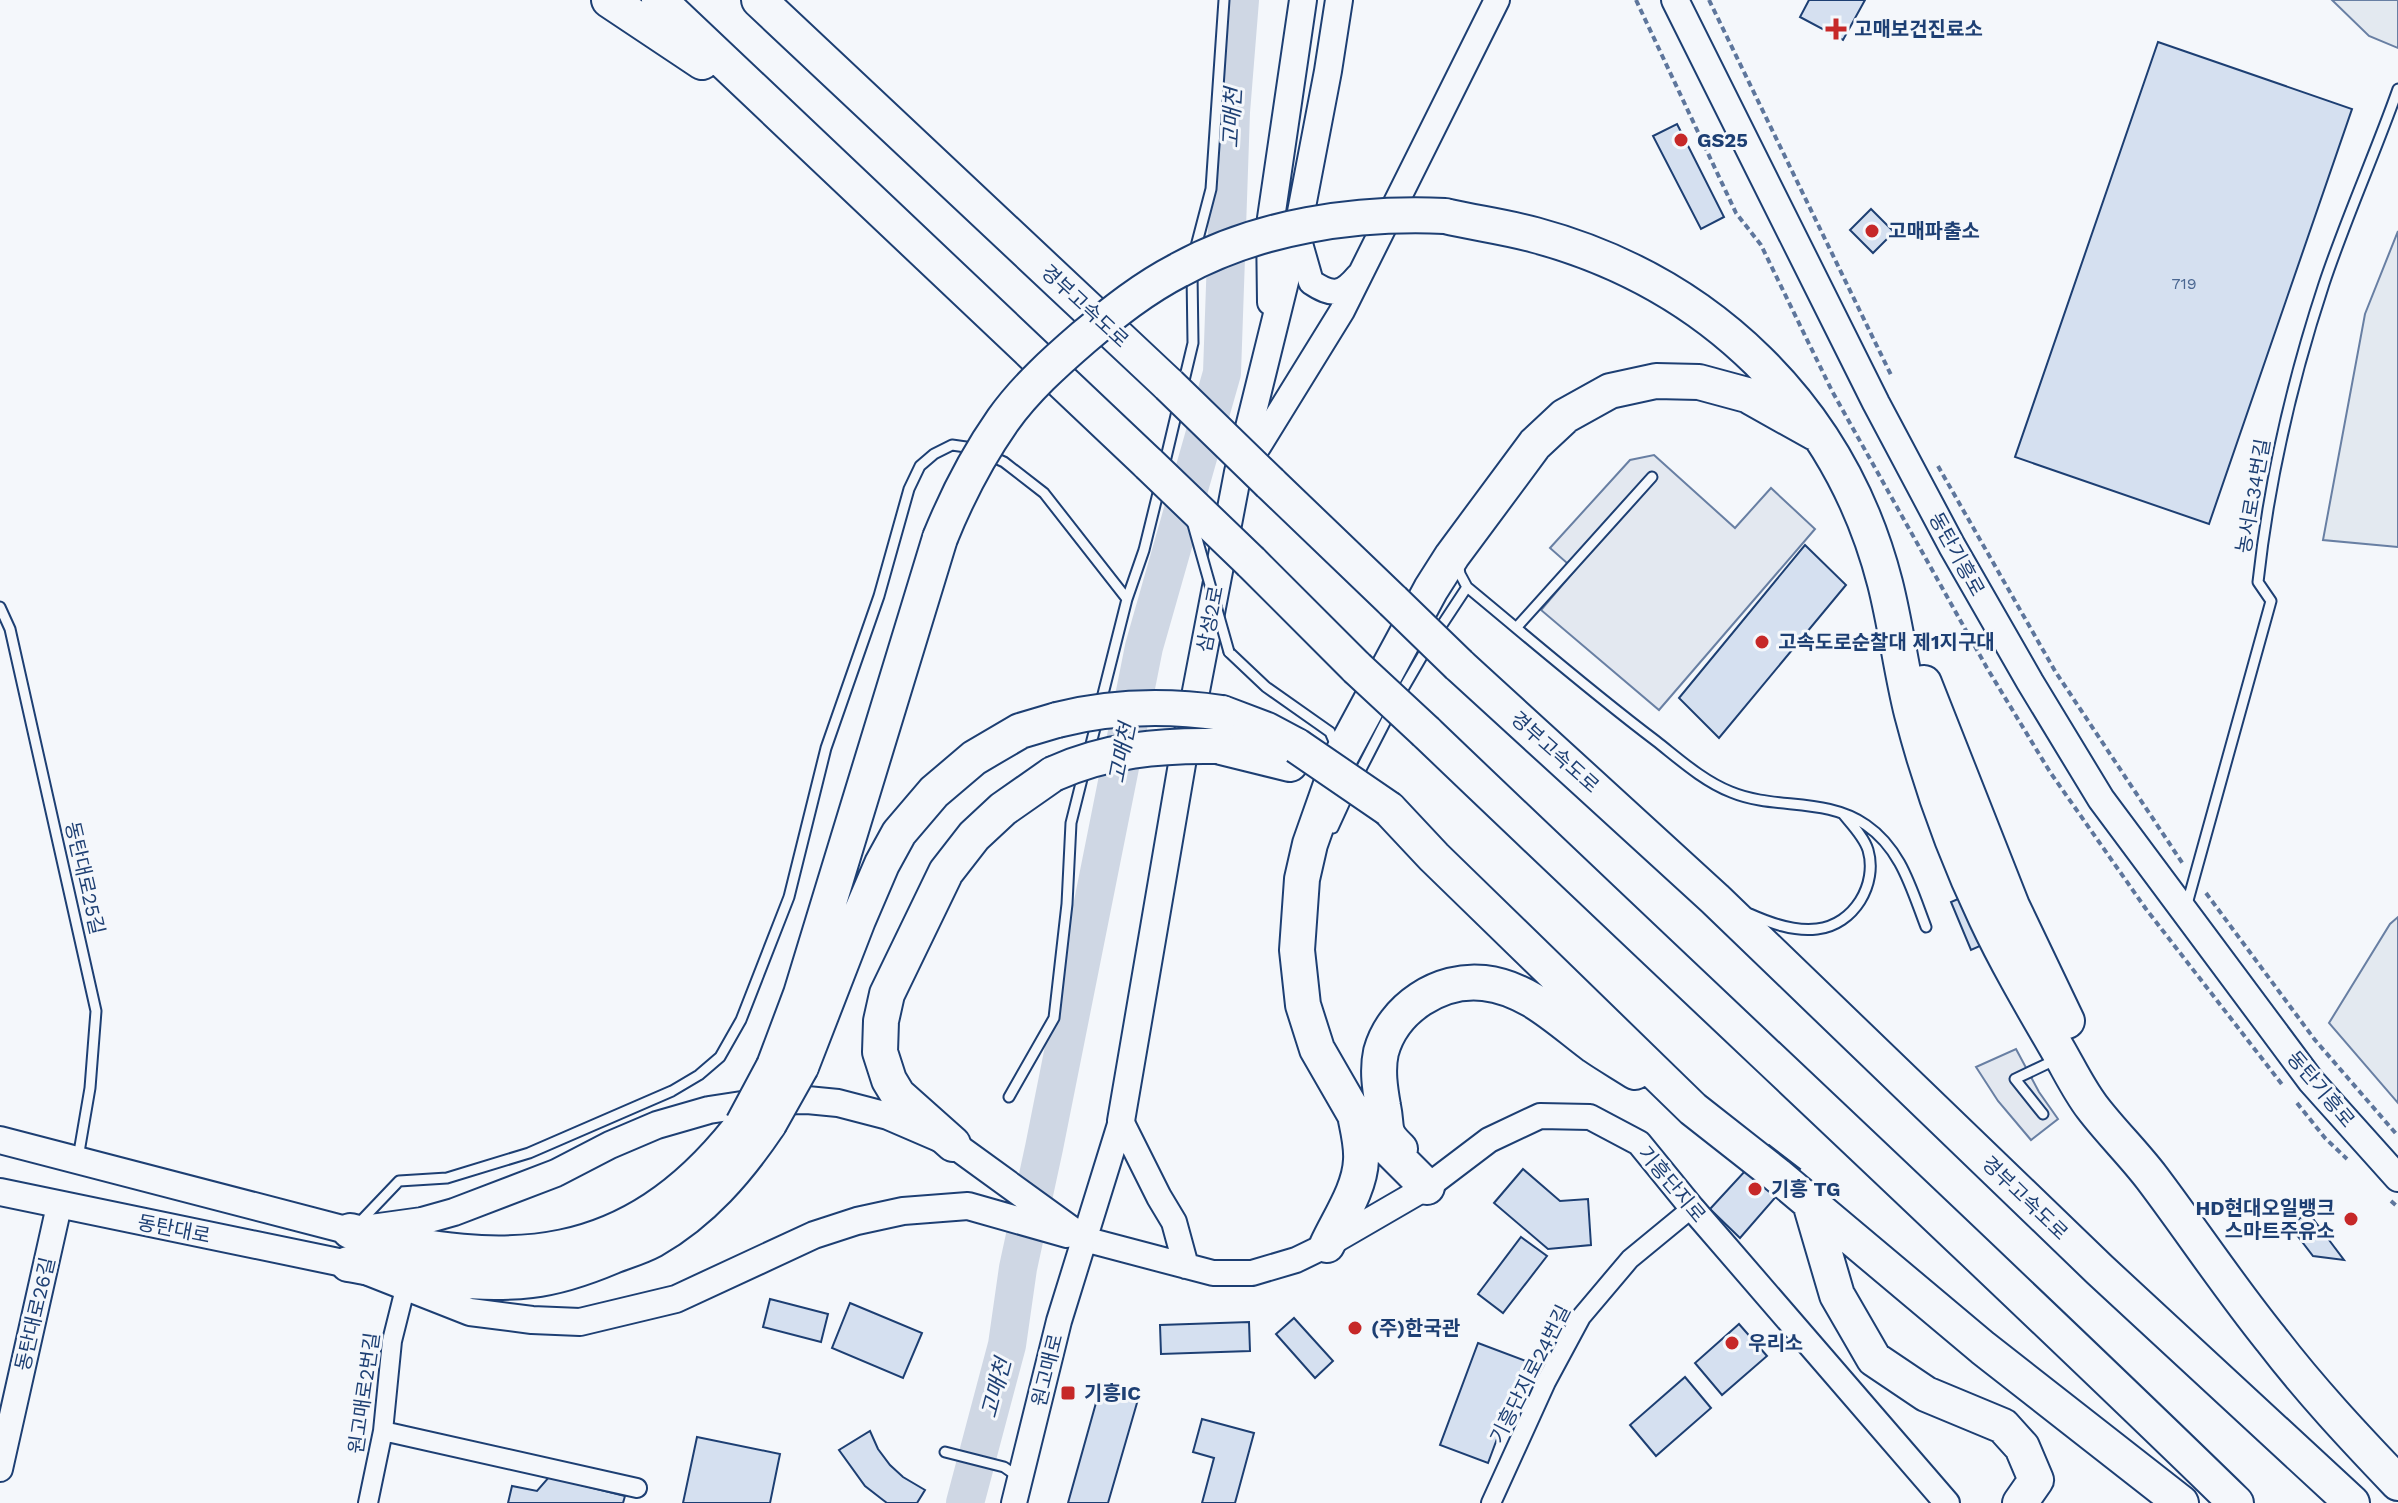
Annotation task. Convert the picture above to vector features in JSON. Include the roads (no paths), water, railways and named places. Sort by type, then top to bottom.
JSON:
[{"type":"highway","points":[[609,0],[784,118]]},
{"type":"highway","points":[[659,0],[1186,498],[1357,668],[1662,959],[2010,1283],[2236,1503]]},
{"type":"highway","name":"경부고속도로","points":[[759,0],[1169,385],[1459,665],[1715,899],[2089,1259],[2352,1503]]},
{"type":"highway","points":[[787,1066],[801,994],[940,538],[977,460],[1005,417],[1036,381],[1127,301],[1180,269],[1236,245],[1277,233],[1370,215],[1445,216],[1536,235],[1640,275],[1682,299],[1745,345],[1792,395],[1822,437],[1860,507],[1884,581],[2012,906],[2056,1002],[2151,1176]]},
{"type":"highway","points":[[1427,1187],[1355,1115],[1317,1049],[1307,1025],[1297,950],[1302,879],[1310,844],[1341,756],[1444,583],[1460,544],[1535,444],[1565,416],[1610,391],[1656,381],[1699,382],[1747,395],[1822,437]]},
{"type":"highway","points":[[1884,581],[1912,710],[1932,782],[1986,918],[2062,1057],[2090,1105],[2151,1176],[2271,1340],[2330,1411],[2398,1483]]},
{"type":"highway","points":[[349,1248],[442,1278],[531,1280],[601,1262],[650,1241],[691,1213],[722,1186],[746,1158],[756,1124],[858,920],[882,864],[899,833],[934,792],[974,758],[1020,731],[1102,710],[1171,708],[1219,730]]},
{"type":"highway","points":[[967,1154],[898,1095],[889,1080],[880,1052],[881,1021],[887,994],[946,872],[1003,809],[1053,774],[1103,754],[1184,745],[1219,730],[1267,730],[1294,755],[1386,815],[1434,857],[1693,1109],[1983,1348],[2181,1503]]},
{"type":"highway","points":[[1427,1187],[1417,1169],[1387,1137],[1378,1074],[1381,1052],[1389,1032],[1410,1008],[1434,990],[1468,982],[1505,987],[1522,994],[1552,1012],[1595,1047],[1693,1109]]},
{"type":"highway","points":[[1327,1245],[1361,1164],[1355,1115]]},
{"type":"highway","points":[[1810,1203],[1837,1295],[1874,1359],[1926,1394],[2003,1426],[2022,1447],[2036,1480],[2020,1503]]},
{"type":"main road","points":[[1272,341],[1270,225],[1303,0]]},
{"type":"main road","name":"삼성2로","points":[[1121,1121],[1182,764],[1238,472],[1297,233],[1339,0]]},
{"type":"main road","name":"동탄기흥로","points":[[1675,0],[1862,376],[1952,546],[2101,799],[2311,1081],[2398,1178]]},
{"type":"main road","points":[[349,1248],[556,1173],[657,1125],[709,1110],[768,1101],[807,1100],[838,1103],[888,1116],[967,1154],[1019,1206],[1084,1239]]},
{"type":"main road","points":[[0,1140],[77,1161],[349,1248],[405,1289],[470,1312],[532,1320],[580,1322],[676,1299],[814,1235],[857,1221],[931,1207],[1019,1206]]},
{"type":"main road","points":[[967,1154],[985,1179],[980,1195],[968,1206]]},
{"type":"main road","name":"동탄대로","points":[[0,1192],[59,1206],[349,1248]]},
{"type":"street","points":[[1238,472],[1258,447],[1305,373],[1364,268],[1497,0]]},
{"type":"street","points":[[1297,233],[1311,282],[1323,291],[1336,293],[1348,288],[1364,268]]},
{"type":"street","name":"기흥단지로","points":[[1084,1239],[1213,1273],[1252,1273],[1296,1260],[1327,1245],[1427,1187],[1480,1146],[1540,1116],[1590,1117],[1639,1143],[1947,1503]]},
{"type":"street","points":[[1121,1121],[1174,1222],[1186,1266]]},
{"type":"street","name":"삼성2로","points":[[1084,1239],[1121,1121]]},
{"type":"street","name":"동탄대로26길","points":[[0,1469],[59,1206]]},
{"type":"street","name":"기흥단지로24번길","points":[[1491,1503],[1546,1382],[1581,1317],[1630,1259],[1692,1208]]},
{"type":"street","name":"원고매로","points":[[1014,1503],[1012,1472],[1084,1239]]},
{"type":"street","name":"원고매로2번길","points":[[368,1503],[383,1431],[392,1341],[405,1289]]},
{"type":"street","points":[[383,1431],[637,1488]]},
{"type":"lane","points":[[1009,1097],[1054,1018],[1067,904],[1071,823],[1127,599],[1144,550],[1193,343],[1192,264],[1211,189],[1224,0]]},
{"type":"lane","name":"농서로34번길","points":[[2184,914],[2271,601],[2258,582],[2263,531],[2274,468],[2295,383],[2323,285],[2398,89]]},
{"type":"lane","points":[[349,1248],[399,1181],[447,1178],[529,1153],[672,1091],[699,1075],[720,1057],[741,1020],[789,897],[826,748],[879,596],[909,489],[920,466],[934,454],[952,445],[973,448],[1004,462],[1044,493],[1127,599]]},
{"type":"lane","points":[[1516,628],[1652,477]]},
{"type":"lane","points":[[1186,498],[1229,652],[1266,687],[1330,732],[1341,756]]},
{"type":"lane","points":[[1460,544],[1458,567],[1467,587],[1584,685],[1702,777],[1731,793],[1841,812],[1865,824],[1891,846],[1902,865],[1926,927]]},
{"type":"lane","points":[[1444,583],[1467,587]]},
{"type":"lane","points":[[1329,836],[1372,745],[1417,663],[1467,587]]},
{"type":"lane","name":"동탄대로25길","points":[[0,607],[10,629],[96,1011],[90,1088],[77,1161]]},
{"type":"lane","points":[[1715,899],[1766,921],[1795,928],[1818,929],[1841,922],[1854,910],[1862,896],[1872,867],[1867,847],[1841,812]]},
{"type":"lane","points":[[1314,876],[1305,940],[1313,1009],[1330,1054],[1348,1086],[1363,1111],[1387,1137]]},
{"type":"lane","points":[[2043,1114],[2015,1079],[2062,1057]]},
{"type":"lane","points":[[945,1452],[1012,1472]]},
{"type":"waterway","name":"고매천","points":[[965,1503],[1007,1345],[1018,1268],[1144,647],[1222,373],[1231,112],[1240,0]]},
{"type":"place","name":"고매보건진료소","points":[[1836,29]]},
{"type":"place","name":"GS25","points":[[1681,140]]},
{"type":"place","name":"고매파출소","points":[[1872,231]]},
{"type":"place","name":"고속도로순찰대 제1지구대","points":[[1762,642]]},
{"type":"place","name":"기흥 TG","points":[[1755,1189]]},
{"type":"place","name":"HD현대오일뱅크 스마트주유소","points":[[2351,1219]]},
{"type":"place","name":"(주)한국관","points":[[1355,1328]]},
{"type":"place","name":"우리소","points":[[1732,1343]]},
{"type":"place","name":"기흥IC","points":[[1068,1393]]}]
